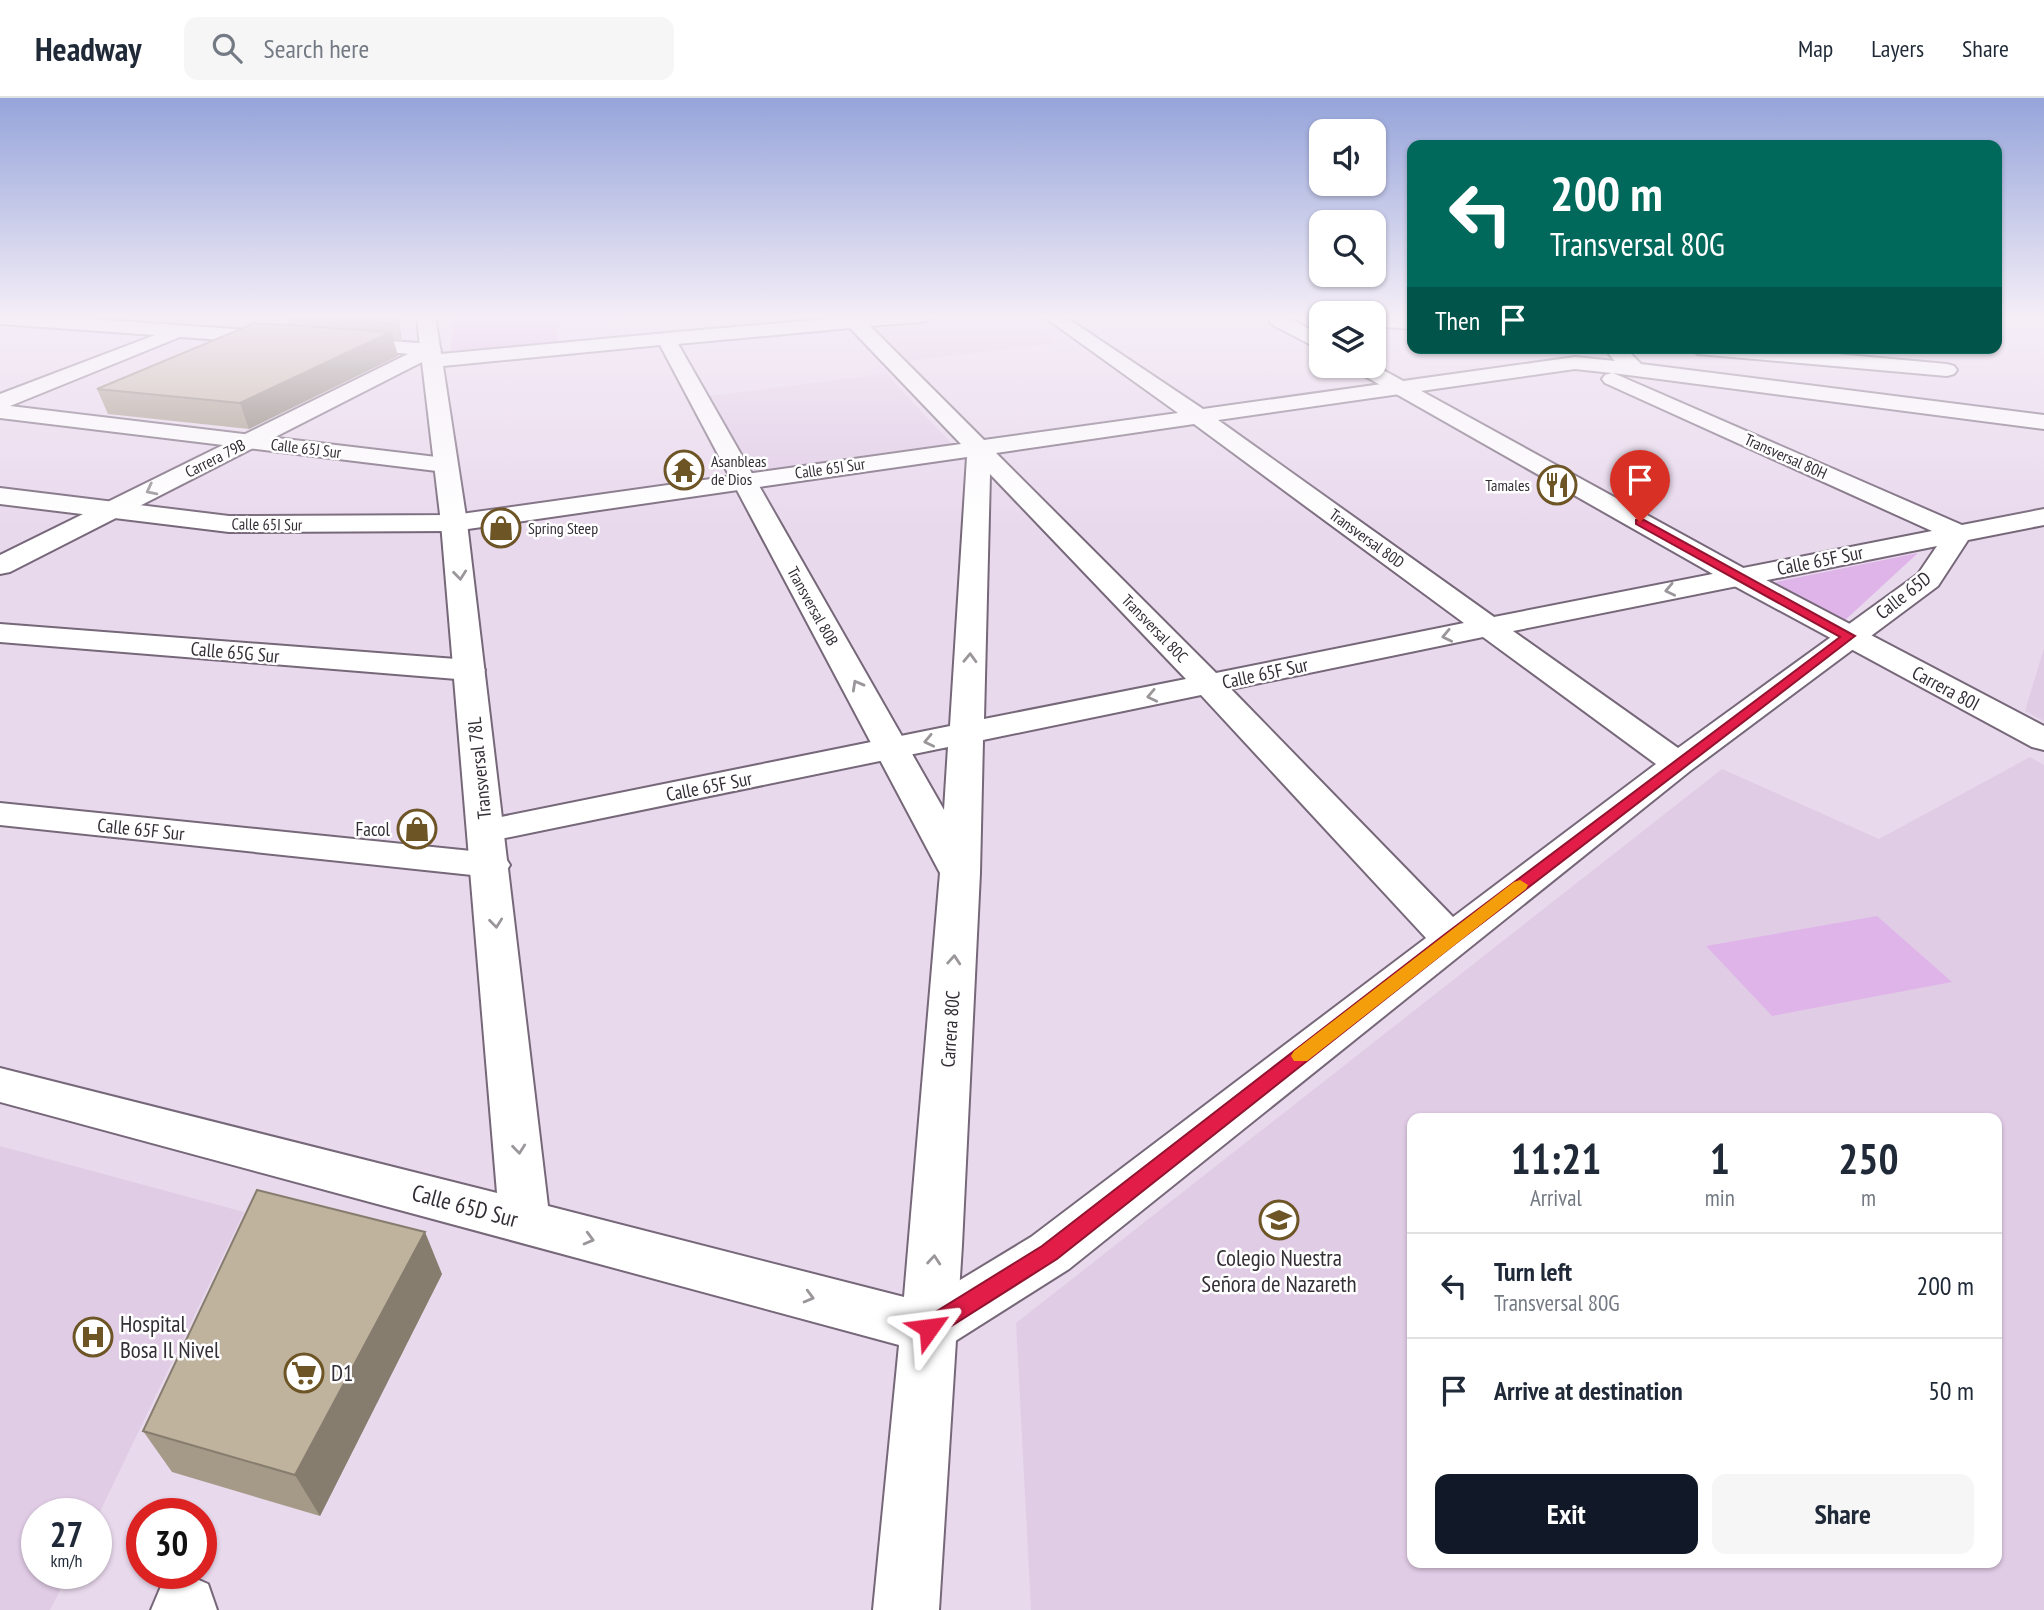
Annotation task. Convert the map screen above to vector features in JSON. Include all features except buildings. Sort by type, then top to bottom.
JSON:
[{"type":"street","points":[[0,402],[39,387]]},
{"type":"street","name":"Carrera 79B","points":[[0,566],[248,441],[364,387]]},
{"type":"street","name":"Transversal 78L","points":[[436,387],[454,523],[488,848],[522,1180],[523,1222]]},
{"type":"street","name":"Transversal 80B","points":[[693,387],[960,873]]},
{"type":"street","name":"Transversal 80C","points":[[919,387],[1209,684],[1450,939]]},
{"type":"street","name":"Transversal 80D","points":[[1155,387],[1678,764]]},
{"type":"street","name":"Carrera 80I","points":[[1399,387],[1737,576],[2044,740]]},
{"type":"street","name":"Calle 65I Sur","points":[[0,496],[229,524],[454,523],[1402,387]]},
{"type":"street","name":"Transversal 80H","points":[[1628,387],[1959,533]]},
{"type":"street","name":"Calle 65I Sur","points":[[1771,387],[2044,422]]},
{"type":"street","name":"Calle 65J Sur","points":[[0,411],[445,465]]},
{"type":"street","name":"Carrera 80C","points":[[906,1610],[929,1328],[960,873],[979,447]]},
{"type":"street","name":"Calle 65F Sur","points":[[0,814],[488,848],[967,733],[1737,576],[2044,517]]},
{"type":"street","name":"Calle 65D","points":[[929,1328],[1049,1253],[1678,764],[1928,580],[1959,533]]},
{"type":"street","name":"Calle 65G Sur","points":[[0,633],[469,670]]},
{"type":"street","name":"Calle 65D Sur","points":[[0,1085],[282,1155],[523,1222],[929,1328]]},
{"type":"shaded area","points":[[785,387],[898,387],[952,444],[754,472],[709,396]]},
{"type":"shaded area","points":[[1918,553],[1842,623],[1771,583]]},
{"type":"shaded area","points":[[2044,648],[2044,721],[2025,711]]},
{"type":"shaded area","name":"Colegio Nuestra Señora de Nazareth","points":[[2030,757],[2044,765],[2044,1610],[1031,1610],[1016,1323],[1722,769],[1879,839]]},
{"type":"shaded area","points":[[1877,916],[1952,982],[1772,1016],[1706,946]]},
{"type":"shaded area","name":"Hospital Bosa Il Nivel","points":[[0,1146],[244,1212],[107,1498],[21,1498],[21,1589],[61,1589],[50,1610],[0,1610]]},
{"type":"slow traffic","points":[[1301,1056],[1520,885]]},
{"type":"place","name":"Asanbleas de Dios","points":[[684,470]]},
{"type":"place","name":"Tamales","points":[[1557,485]]},
{"type":"place","name":"Spring Steep","points":[[501,528]]},
{"type":"place","name":"Facol","points":[[417,829]]},
{"type":"place","name":"Colegio Nuestra Señora de Nazareth","points":[[1279,1220]]},
{"type":"place","name":"Hospital Bosa Il Nivel","points":[[93,1337]]},
{"type":"place","name":"D1","points":[[304,1373]]},
{"type":"route","points":[[929,1328],[1049,1253],[1450,939],[1849,636],[1640,522]]}]
